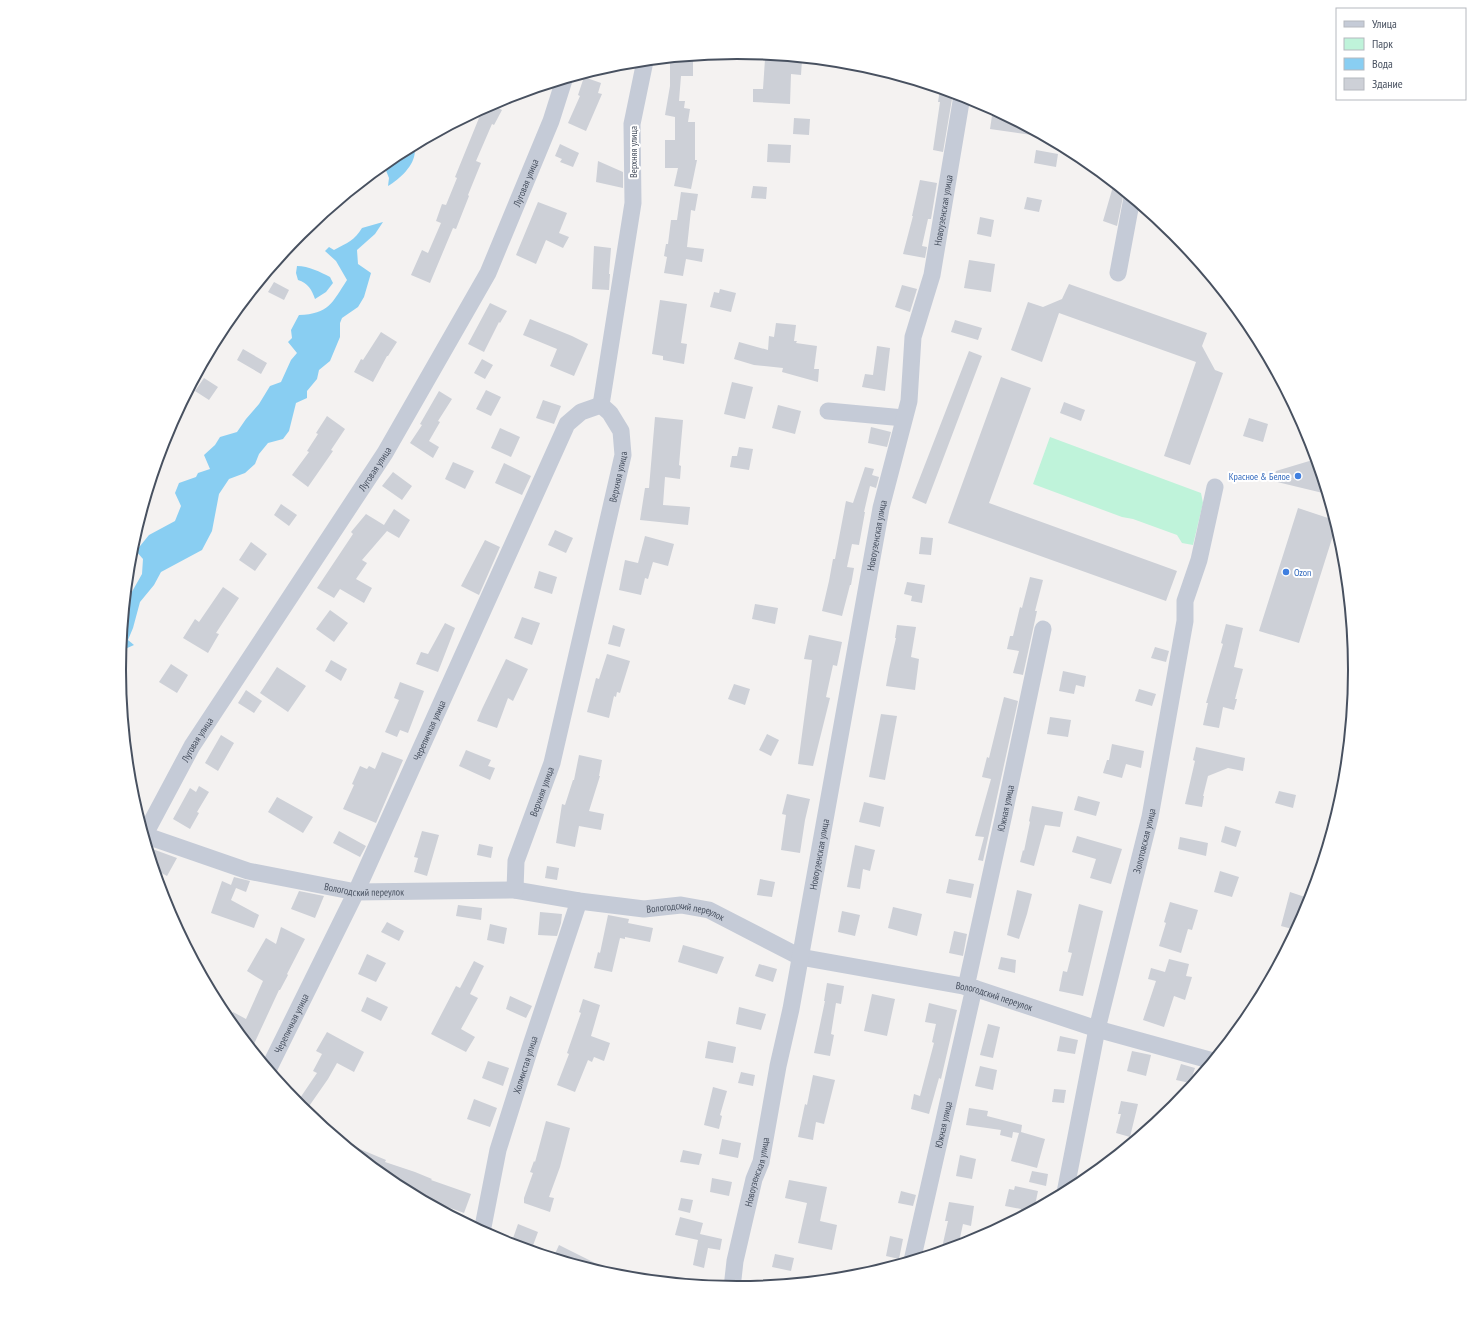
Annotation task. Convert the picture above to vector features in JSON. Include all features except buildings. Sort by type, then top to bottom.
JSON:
[{"type":"street","name":"Верхняя улица","points":[[515,890],[516,861],[552,764],[623,455],[621,431],[610,413],[601,405],[633,203],[632,124],[643,67]]},
{"type":"street","name":"Луговая улица","points":[[146,830],[192,746],[385,453],[488,273],[551,121],[563,85]]},
{"type":"street","name":"Новоузенская улица","points":[[733,1282],[735,1261],[754,1179],[765,1147],[778,1066],[791,1009],[881,508],[909,401],[913,337],[932,275],[961,102]]},
{"type":"street","points":[[1118,273],[1131,203]]},
{"type":"street","name":"Черепичная улица","points":[[270,1066],[356,892],[567,424],[581,412],[601,405]]},
{"type":"street","points":[[828,411],[904,418]]},
{"type":"street","name":"Золотовская улица","points":[[1066,1186],[1097,1029],[1150,817],[1185,621],[1185,601],[1199,560],[1215,487]]},
{"type":"street","name":"Южная улица","points":[[913,1256],[970,987],[1042,629]]},
{"type":"street","name":"Вологодский переулок","points":[[148,837],[248,871],[356,892],[515,890],[579,901],[644,909],[681,905],[709,910],[800,957],[970,987],[1097,1029],[1208,1060]]},
{"type":"street","name":"Холмистая улица","points":[[483,1226],[498,1150],[531,1044],[579,901]]},
{"type":"green space","points":[[1050,437],[1201,493],[1203,503],[1193,545],[1182,543],[1177,535],[1133,519],[1122,517],[1033,484]]},
{"type":"water","points":[[415,151],[414,157],[408,169],[388,186],[389,178],[386,170]]},
{"type":"water","points":[[383,222],[375,234],[357,250],[358,264],[371,273],[364,297],[358,307],[342,318],[340,323],[340,337],[330,361],[319,370],[317,379],[307,391],[307,398],[296,403],[289,431],[283,439],[268,443],[259,454],[255,464],[245,473],[229,479],[219,494],[212,531],[202,550],[161,572],[154,585],[140,602],[128,640],[134,645],[127,648],[131,594],[142,574],[143,559],[137,552],[137,549],[149,535],[175,521],[181,506],[175,493],[179,483],[196,477],[198,473],[210,469],[204,455],[215,445],[220,437],[237,432],[259,404],[270,386],[281,382],[291,360],[297,353],[288,342],[292,338],[291,330],[299,315],[317,312],[329,306],[347,280],[336,261],[325,251],[329,247],[334,250],[347,243],[356,236],[362,228]]},
{"type":"water","points":[[297,266],[310,268],[322,273],[330,277],[333,283],[326,292],[315,299],[309,287],[298,280],[296,273]]},
{"type":"place","name":"Красное & Белое","points":[[1298,476]]},
{"type":"place","name":"Ozon","points":[[1286,572]]}]
